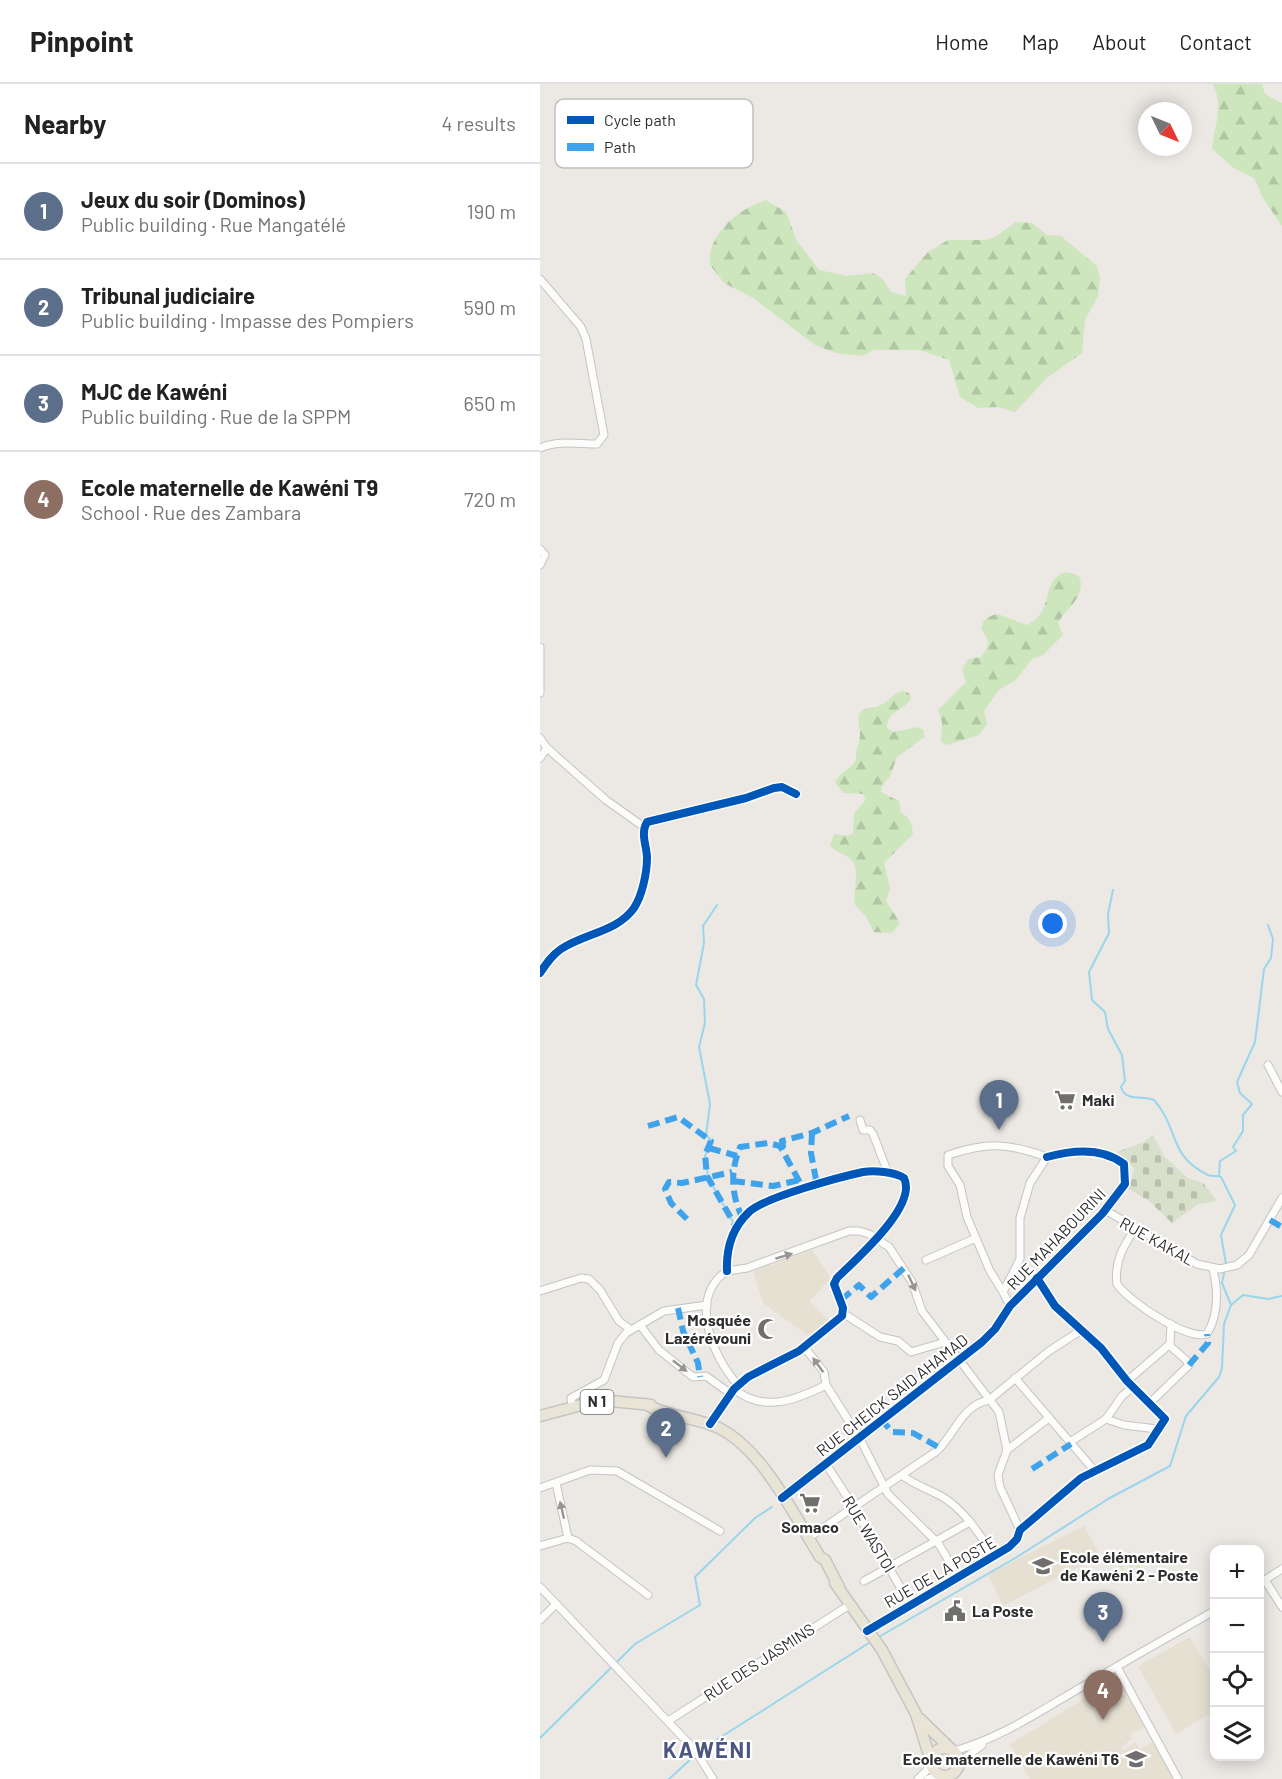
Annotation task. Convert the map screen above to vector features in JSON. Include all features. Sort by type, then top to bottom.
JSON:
[{"type":"main road","name":"N 1","points":[[544,1417],[572,1408],[611,1401],[645,1404],[655,1410],[705,1423],[737,1441],[770,1479],[820,1557],[821,1563],[851,1604],[916,1714],[932,1763]]},
{"type":"main road","name":"N 1","points":[[916,1714],[953,1750]]},
{"type":"main road","points":[[959,1765],[952,1774],[942,1776],[932,1763],[939,1750],[953,1750],[959,1765],[962,1779]]},
{"type":"street","points":[[540,279],[581,327],[586,339],[604,435],[597,444],[577,442],[550,444],[540,448]]},
{"type":"street","points":[[540,549],[545,555],[540,565]]},
{"type":"street","points":[[540,652],[540,693]]},
{"type":"street","points":[[540,738],[547,748],[606,800],[644,827],[647,859],[637,904],[632,911],[618,924],[588,935],[559,950],[540,973]]},
{"type":"street","points":[[540,758],[547,748]]},
{"type":"street","points":[[644,827],[651,820],[746,798],[774,788],[782,787],[796,794]]},
{"type":"street","points":[[1268,1065],[1282,1092]]},
{"type":"street","points":[[860,1120],[863,1130],[870,1130],[873,1134],[888,1173]]},
{"type":"street","points":[[1003,1292],[1020,1259],[1020,1218],[1030,1183],[1047,1157],[1017,1146],[996,1144],[948,1155],[948,1166],[960,1185],[963,1204],[975,1238],[1010,1306]]},
{"type":"street","name":"RUE MAHABOURINI","points":[[1010,1306],[1105,1210],[1125,1184],[1124,1164],[1104,1154],[1083,1151],[1047,1157]]},
{"type":"street","points":[[727,1271],[728,1245],[736,1227],[758,1205],[866,1172],[888,1173],[904,1178],[907,1187],[884,1232],[837,1278],[834,1284],[843,1313],[880,1337],[898,1341],[911,1352],[921,1351],[945,1342]]},
{"type":"street","points":[[1135,1229],[1119,1258],[1117,1284],[1135,1300],[1171,1324],[1202,1336],[1207,1334],[1216,1305],[1220,1269],[1242,1262],[1249,1255],[1282,1198]]},
{"type":"street","name":"RUE KAKAL","points":[[1105,1210],[1197,1264],[1220,1269]]},
{"type":"street","points":[[734,1389],[730,1376],[715,1348],[706,1314],[707,1305],[716,1283],[727,1271],[747,1268],[849,1232],[859,1231],[877,1238],[889,1247],[907,1272],[922,1311],[958,1362],[999,1412],[1005,1427],[1007,1450],[998,1475],[1000,1487],[1020,1530]]},
{"type":"street","points":[[926,1260],[975,1238]]},
{"type":"street","points":[[540,1291],[581,1278],[589,1279],[620,1321],[631,1330]]},
{"type":"street","points":[[1037,1278],[1055,1306],[1101,1348],[1130,1384],[1150,1403],[1189,1365],[1168,1345]]},
{"type":"street","points":[[572,1408],[570,1398],[597,1386],[604,1380],[618,1343],[631,1330],[664,1311],[707,1305]]},
{"type":"street","name":"RUE CHEICK SAID AHAMAD","points":[[782,1498],[958,1362],[995,1329],[1010,1306]]},
{"type":"street","points":[[705,1423],[734,1389],[763,1368],[805,1348],[843,1313]]},
{"type":"street","points":[[1070,1443],[1106,1419],[1130,1384],[1168,1345],[1171,1324]]},
{"type":"street","points":[[640,1325],[659,1350],[693,1377],[706,1376],[765,1404],[803,1396],[826,1385]]},
{"type":"street","points":[[808,1538],[903,1476],[949,1440],[967,1411],[980,1402],[989,1400],[1015,1378],[1080,1331]]},
{"type":"street","points":[[805,1348],[824,1372],[826,1385],[859,1437],[885,1489],[900,1509],[935,1540],[958,1576]]},
{"type":"street","points":[[1015,1378],[1094,1470]]},
{"type":"street","name":"RUE DE LA POSTE","points":[[870,1636],[910,1604],[994,1556],[1017,1539],[1020,1530],[1094,1470],[1148,1445],[1165,1419],[1150,1403]]},
{"type":"street","points":[[1007,1450],[1049,1418]]},
{"type":"street","points":[[1106,1419],[1150,1430],[1157,1429]]},
{"type":"street","name":"RUE WASTOI","points":[[826,1464],[910,1604]]},
{"type":"street","points":[[540,1488],[590,1470],[617,1471],[720,1531]]},
{"type":"street","points":[[903,1476],[941,1496],[970,1522],[994,1556]]},
{"type":"street","points":[[556,1483],[568,1538]]},
{"type":"street","points":[[864,1581],[970,1522]]},
{"type":"street","points":[[540,1546],[568,1538],[583,1545],[648,1595]]},
{"type":"street","points":[[1264,1580],[1282,1569]]},
{"type":"street","points":[[1264,1584],[1282,1607]]},
{"type":"street","points":[[540,1587],[607,1655],[697,1753],[713,1779]]},
{"type":"street","points":[[540,1620],[555,1604]]},
{"type":"street","name":"RUE DES JASMINS","points":[[668,1721],[851,1604]]},
{"type":"street","points":[[959,1765],[987,1742],[1210,1614]]},
{"type":"street","points":[[1117,1667],[1178,1779]]},
{"type":"street","points":[[953,1750],[987,1742]]},
{"type":"street","points":[[918,1779],[932,1763]]},
{"type":"street","points":[[928,1779],[942,1776]]},
{"type":"shaded area","points":[[812,1250],[831,1278],[809,1301],[830,1321],[810,1337],[763,1303],[753,1271]]},
{"type":"shaded area","name":"Ecole élémentaire de Kawéni 2 - Poste","points":[[1084,1526],[1100,1556],[1003,1606],[988,1574]]},
{"type":"shaded area","points":[[1190,1637],[1210,1671],[1210,1713],[1176,1734],[1138,1666]]},
{"type":"shaded area","points":[[1117,1679],[1145,1727],[1131,1734],[1131,1739],[1121,1748],[1123,1751],[1135,1742],[1140,1749],[1153,1741],[1174,1779],[1030,1779],[1010,1744]]},
{"type":"green space","points":[[1213,84],[1262,84],[1265,94],[1282,103],[1282,226],[1263,198],[1254,178],[1232,167],[1212,149],[1218,108]]},
{"type":"green space","points":[[766,200],[786,212],[797,241],[819,270],[847,276],[873,273],[883,279],[891,292],[906,296],[905,279],[928,252],[948,240],[985,240],[995,237],[1016,222],[1032,223],[1047,235],[1061,236],[1097,266],[1100,278],[1098,296],[1085,320],[1082,353],[1047,378],[1015,412],[998,407],[978,408],[960,397],[949,360],[919,350],[874,350],[862,356],[836,353],[815,345],[753,298],[724,283],[710,265],[710,254],[714,243],[726,224],[755,204]]},
{"type":"green space","points":[[1066,572],[1079,576],[1081,583],[1078,596],[1058,623],[1063,635],[1043,655],[1032,659],[1016,680],[999,690],[984,711],[987,724],[979,735],[946,745],[941,742],[942,722],[938,710],[966,682],[962,670],[968,659],[981,657],[986,650],[988,643],[981,629],[985,620],[998,614],[1027,625],[1036,620],[1045,605],[1053,582]]},
{"type":"green space","points":[[903,691],[909,693],[911,699],[892,715],[887,728],[893,732],[918,727],[924,730],[924,737],[897,757],[881,792],[899,801],[901,813],[910,821],[913,834],[884,863],[890,888],[886,901],[900,923],[892,933],[874,932],[865,915],[855,905],[856,872],[853,862],[830,846],[834,834],[847,836],[853,834],[854,814],[866,799],[863,794],[843,793],[835,782],[856,759],[860,738],[858,718],[861,712],[885,703],[895,694]]},
{"type":"green space","points":[[1153,1135],[1164,1156],[1188,1178],[1203,1183],[1217,1201],[1198,1204],[1172,1223],[1149,1201],[1127,1188],[1134,1168],[1117,1152],[1144,1142]]},
{"type":"green space","points":[[1130,1551],[1142,1569],[1127,1579],[1116,1560]],"holes":[[[1129,1556],[1132,1560],[1127,1563],[1130,1569],[1135,1565],[1138,1569],[1128,1576],[1119,1562]]]},
{"type":"waterway","points":[[1113,890],[1108,914],[1109,933],[1089,972],[1092,1000],[1105,1012],[1108,1029],[1122,1055],[1125,1081],[1121,1087],[1123,1092],[1126,1095],[1154,1100],[1162,1110],[1175,1141],[1186,1159],[1208,1175],[1221,1177],[1235,1205],[1221,1235],[1226,1264],[1222,1283],[1231,1305]]},
{"type":"waterway","points":[[717,905],[703,926],[704,943],[696,985],[704,999],[705,1023],[699,1047],[710,1104],[706,1135],[712,1141],[705,1156],[708,1177],[734,1224]]},
{"type":"waterway","points":[[1219,1176],[1220,1161],[1236,1151],[1233,1147],[1243,1131],[1243,1115],[1252,1104],[1240,1093],[1237,1082],[1255,1042],[1264,969],[1271,958],[1273,939],[1268,925]]},
{"type":"waterway","points":[[877,1638],[1017,1557],[1108,1499],[1170,1466],[1186,1416],[1219,1377],[1222,1368],[1224,1324],[1231,1305],[1243,1295],[1268,1299],[1282,1296]]},
{"type":"waterway","points":[[540,1738],[635,1644],[700,1605],[695,1577],[755,1518],[772,1507]]},
{"type":"waterway","points":[[669,1779],[702,1749],[872,1641]]},
{"type":"marked path","points":[[780,1146],[783,1146],[782,1141],[812,1133],[849,1116]]},
{"type":"marked path","points":[[648,1126],[678,1117],[711,1141],[705,1155],[707,1176],[736,1227]]},
{"type":"marked path","points":[[812,1133],[811,1153],[817,1185]]},
{"type":"marked path","points":[[743,1219],[736,1201],[733,1183],[740,1147],[768,1143],[780,1146],[804,1190]]},
{"type":"marked path","points":[[709,1148],[737,1156]]},
{"type":"marked path","points":[[687,1219],[671,1203],[665,1189],[669,1182],[682,1183],[732,1172]]},
{"type":"marked path","points":[[733,1181],[773,1186],[800,1180]]},
{"type":"marked path","points":[[1270,1220],[1282,1227]]},
{"type":"marked path","points":[[841,1300],[859,1285],[871,1297],[904,1268]]},
{"type":"marked path","points":[[678,1308],[683,1331],[698,1363],[700,1377]]},
{"type":"marked path","points":[[1189,1365],[1208,1343],[1207,1334]]},
{"type":"marked path","points":[[881,1419],[892,1432],[913,1433],[940,1448]]},
{"type":"marked path","points":[[1032,1469],[1071,1444]]},
{"type":"cycle path","points":[[540,973],[561,949],[619,922],[634,908],[642,891],[646,870],[644,836],[647,822],[746,798],[774,788],[782,787],[796,794]]},
{"type":"cycle path","points":[[782,1498],[982,1342],[995,1329],[1010,1306],[1102,1214],[1125,1184],[1124,1164],[1106,1155],[1097,1152],[1077,1152],[1047,1157]]},
{"type":"cycle path","points":[[710,1424],[734,1389],[748,1377],[799,1351],[842,1316],[843,1308],[834,1284],[894,1217],[906,1190],[904,1178],[884,1172],[863,1172],[803,1188],[758,1206],[743,1218],[734,1231],[729,1246],[727,1271]]},
{"type":"cycle path","points":[[867,1631],[1009,1547],[1017,1539],[1020,1530],[1081,1478],[1148,1445],[1165,1419],[1127,1381],[1101,1348],[1055,1306],[1037,1278]]},
{"type":"place","name":"Maki","points":[[1065,1100]]},
{"type":"place","name":"Jeux du soir (Dominos)","points":[[999,1130]]},
{"type":"place","name":"Mosquée Lazérévouni","points":[[768,1329]]},
{"type":"place","name":"Tribunal judiciaire","points":[[666,1458]]},
{"type":"place","name":"Somaco","points":[[810,1503]]},
{"type":"place","name":"Ecole élémentaire de Kawéni 2 - Poste","points":[[1043,1566]]},
{"type":"place","name":"La Poste","points":[[955,1611]]},
{"type":"place","name":"MJC de Kawéni","points":[[1103,1642]]},
{"type":"place","name":"Ecole maternelle de Kawéni T9","points":[[1103,1720]]},
{"type":"place","name":"Ecole maternelle de Kawéni T6","points":[[1136,1759]]},
{"type":"district","name":"KAWÉNI","points":[[708,1750]]}]
